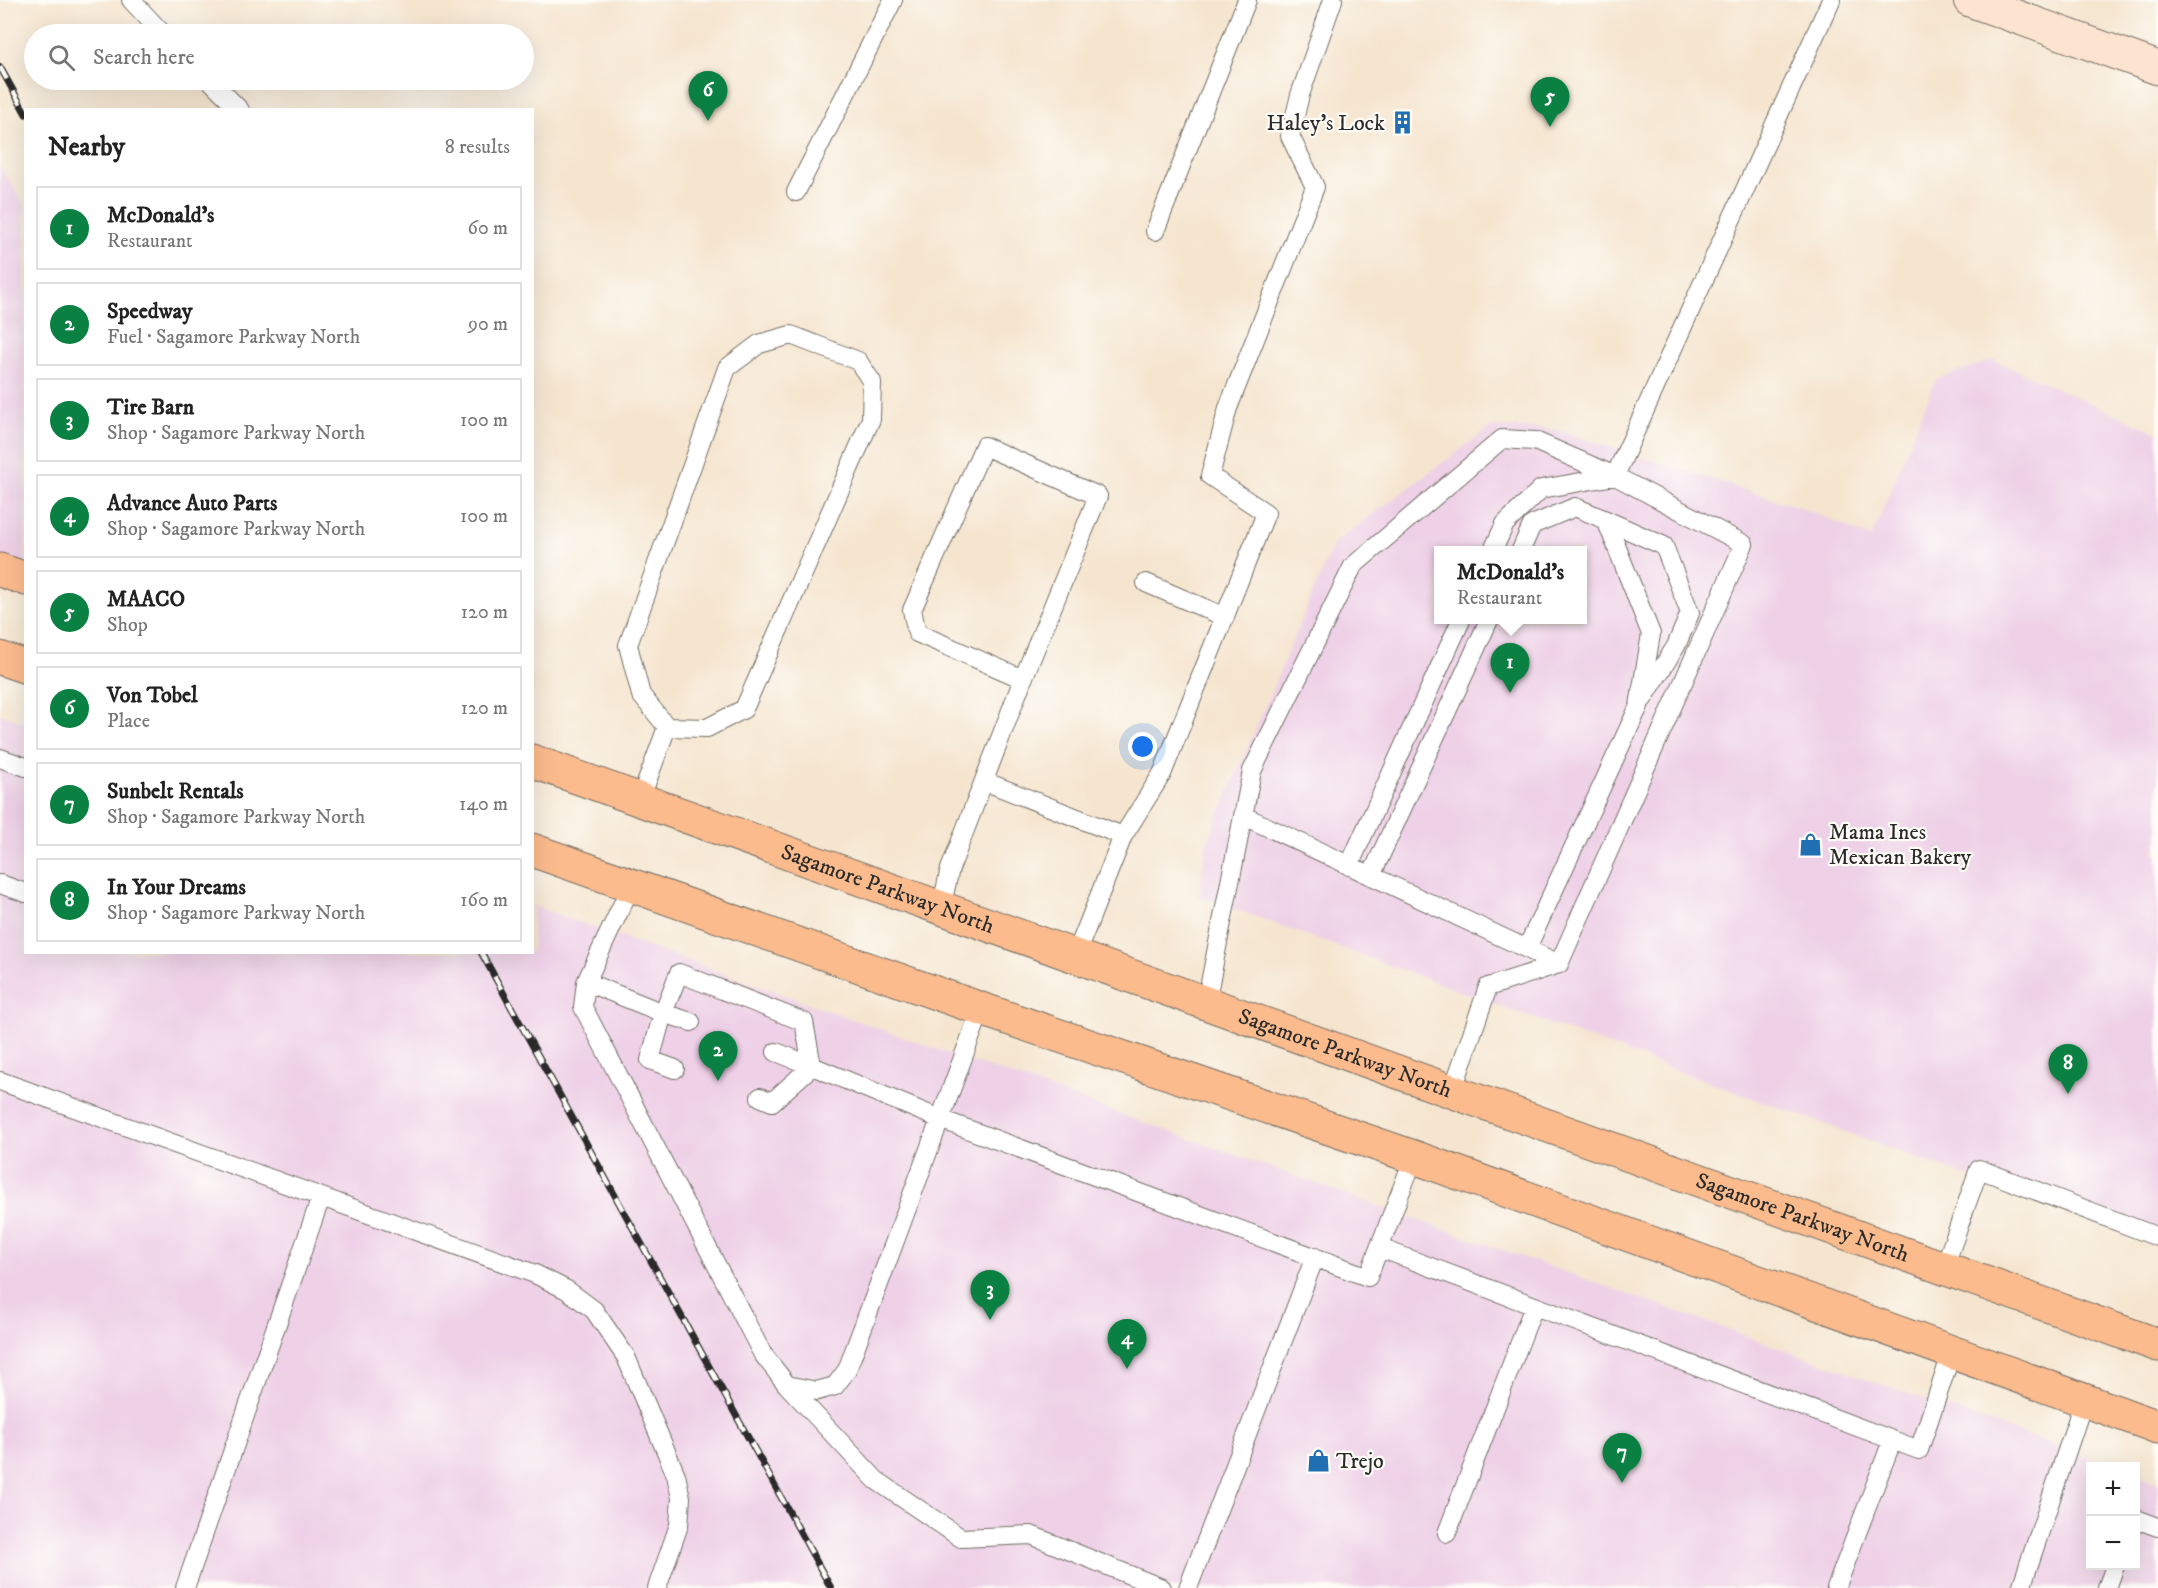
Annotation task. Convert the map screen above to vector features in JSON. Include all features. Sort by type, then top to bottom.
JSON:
[{"type":"main road","points":[[1970,0],[2158,68]]},
{"type":"main road","points":[[0,570],[24,578]]},
{"type":"main road","points":[[0,658],[24,666]]},
{"type":"main road","name":"Sagamore Parkway North","points":[[534,762],[2158,1345]]},
{"type":"main road","points":[[534,851],[981,1009],[1414,1157],[2158,1427]]},
{"type":"lane","points":[[131,0],[154,24]]},
{"type":"lane","points":[[796,192],[893,0]]},
{"type":"lane","points":[[1155,231],[1247,0]]},
{"type":"lane","points":[[1075,957],[1123,836],[1162,774],[1266,513],[1210,476],[1228,408],[1315,188],[1290,136],[1300,95],[1334,0]]},
{"type":"lane","points":[[1615,476],[1831,0]]},
{"type":"lane","points":[[220,90],[238,108]]},
{"type":"lane","points":[[790,335],[858,361],[872,382],[870,419],[744,709],[707,728],[667,727],[641,695],[628,645],[727,368],[759,344],[790,335]]},
{"type":"lane","points":[[1206,1003],[1252,771],[1353,566],[1502,439],[1535,441],[1615,476],[1744,544],[1559,964],[1488,987],[1452,1092]]},
{"type":"lane","points":[[941,909],[950,869],[1023,679],[1098,496],[984,446],[912,610],[917,633],[1023,679]]},
{"type":"lane","points":[[1495,546],[1505,524],[1541,489],[1615,476]]},
{"type":"lane","points":[[1523,546],[1532,525],[1575,507],[1664,546],[1690,613],[1676,646],[1639,705],[1527,948]]},
{"type":"lane","points":[[1606,520],[1651,634],[1639,705]]},
{"type":"lane","points":[[1146,583],[1225,617]]},
{"type":"lane","points":[[1349,866],[1459,624]]},
{"type":"lane","points":[[1371,876],[1487,624]]},
{"type":"lane","points":[[640,800],[667,727]]},
{"type":"lane","points":[[0,758],[24,766]]},
{"type":"lane","points":[[984,781],[1123,836]]},
{"type":"lane","points":[[1244,816],[1559,964]]},
{"type":"lane","points":[[0,884],[24,892]]},
{"type":"lane","points":[[631,886],[586,982],[583,1007],[762,1353],[788,1385],[876,1480],[961,1538],[1031,1535],[1162,1588]]},
{"type":"lane","points":[[675,1069],[650,1060],[663,1013],[679,973],[804,1022],[812,1066]]},
{"type":"lane","points":[[586,982],[691,1023]]},
{"type":"lane","points":[[788,1385],[817,1391],[835,1386],[847,1370],[981,1009]]},
{"type":"lane","points":[[776,1052],[940,1119],[1368,1277],[1414,1157]]},
{"type":"lane","points":[[760,1097],[772,1102],[812,1066]]},
{"type":"lane","points":[[0,1081],[535,1274],[567,1290],[594,1310],[626,1357],[676,1475],[681,1498],[679,1525],[657,1588]]},
{"type":"lane","points":[[1944,1268],[1979,1169],[2158,1237]]},
{"type":"lane","points":[[185,1588],[321,1197]]},
{"type":"lane","points":[[1380,1248],[1919,1450],[1952,1352]]},
{"type":"lane","points":[[1188,1588],[1315,1257]]},
{"type":"lane","points":[[1447,1533],[1534,1306]]},
{"type":"lane","points":[[2021,1588],[2084,1400]]},
{"type":"lane","points":[[1836,1588],[1892,1441]]},
{"type":"lane","points":[[2140,1520],[2158,1527]]},
{"type":"lane","points":[[2107,1588],[2114,1570]]},
{"type":"shaded area","points":[[0,166],[24,204],[24,577],[0,568]]},
{"type":"shaded area","points":[[1993,360],[2158,433],[2158,843],[2154,852],[2158,854],[2158,1246],[1199,896],[1206,846],[1334,543],[1491,427],[1553,429],[1811,511],[1871,538],[1936,379]]},
{"type":"shaded area","points":[[0,714],[24,723],[24,954],[534,954],[534,906],[2101,1462],[2086,1462],[2086,1570],[2140,1570],[2140,1476],[2158,1483],[2158,1588],[0,1588]]},
{"type":"railway","points":[[0,67],[24,110]]},
{"type":"railway","points":[[482,954],[831,1588]]},
{"type":"place","name":"Von Tobel","points":[[708,121]]},
{"type":"place","name":"Haley's Lock","points":[[1403,123]]},
{"type":"place","name":"MAACO","points":[[1550,127]]},
{"type":"place","name":"McDonald's","points":[[1510,693]]},
{"type":"place","name":"Mama Ines Mexican Bakery","points":[[1811,845]]},
{"type":"place","name":"Speedway","points":[[718,1081]]},
{"type":"place","name":"In Your Dreams","points":[[2068,1094]]},
{"type":"place","name":"Tire Barn","points":[[990,1320]]},
{"type":"place","name":"Advance Auto Parts","points":[[1127,1369]]},
{"type":"place","name":"Trejo","points":[[1318,1461]]},
{"type":"place","name":"Sunbelt Rentals","points":[[1622,1483]]}]
